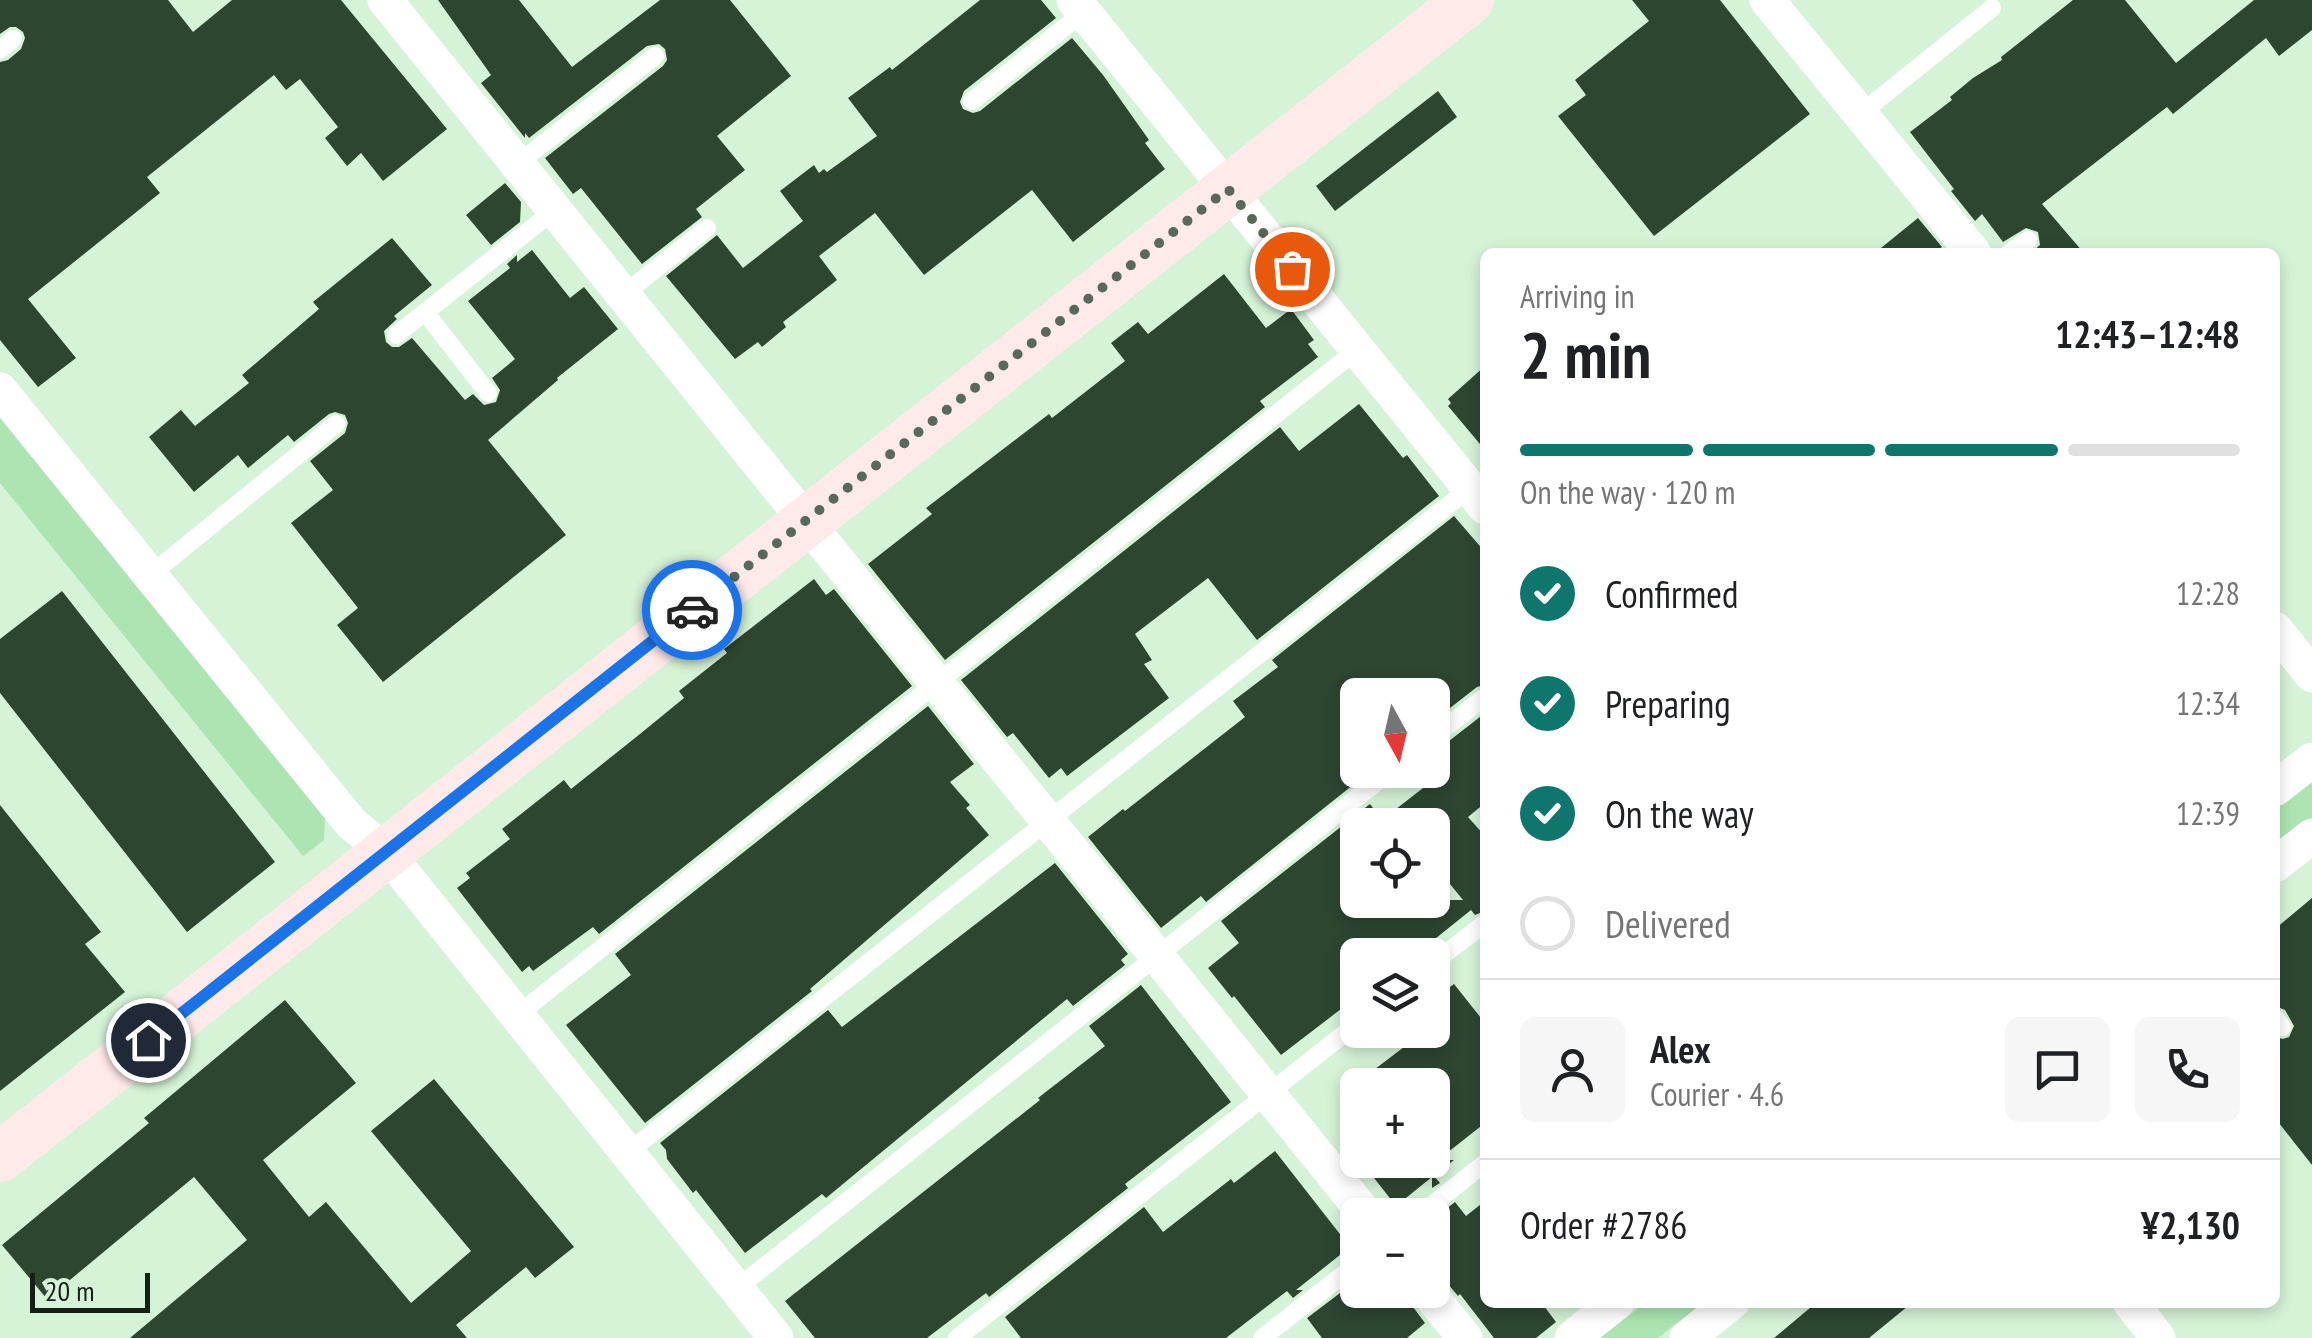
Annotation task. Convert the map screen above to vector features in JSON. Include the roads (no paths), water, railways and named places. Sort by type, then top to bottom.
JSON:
[{"type":"street","points":[[385,0],[1352,1198]]},
{"type":"street","points":[[0,1157],[1468,0]]},
{"type":"street","points":[[1767,0],[1970,248]]},
{"type":"street","points":[[1079,6],[1477,497]]},
{"type":"street","points":[[0,390],[352,823],[386,852],[776,1338]]},
{"type":"street","points":[[2280,635],[2312,674]]},
{"type":"street","points":[[2280,785],[2312,760]]},
{"type":"street","points":[[2280,861],[2312,836]]},
{"type":"street","points":[[1441,1308],[1465,1338]]},
{"type":"street","points":[[1572,1338],[1610,1308]]},
{"type":"street","points":[[1687,1338],[1724,1308]]},
{"type":"street","points":[[2135,1308],[2158,1338]]},
{"type":"lane","points":[[972,100],[1079,6]]},
{"type":"lane","points":[[1860,114],[1992,8]]},
{"type":"lane","points":[[518,164],[655,56]]},
{"type":"lane","points":[[396,335],[555,210]]},
{"type":"lane","points":[[623,295],[707,228]]},
{"type":"lane","points":[[2016,248],[2028,240]]},
{"type":"lane","points":[[425,312],[488,393]]},
{"type":"lane","points":[[516,1016],[1358,350]]},
{"type":"lane","points":[[150,575],[336,424]]},
{"type":"lane","points":[[627,1153],[1048,821],[1477,497]]},
{"type":"lane","points":[[1450,724],[1480,701]]},
{"type":"lane","points":[[736,1288],[1369,788]]},
{"type":"lane","points":[[1450,950],[1480,927]]},
{"type":"lane","points":[[957,1338],[1340,1037]]},
{"type":"lane","points":[[1440,1198],[1480,1167]]},
{"type":"lane","points":[[1262,1338],[1340,1277]]}]
